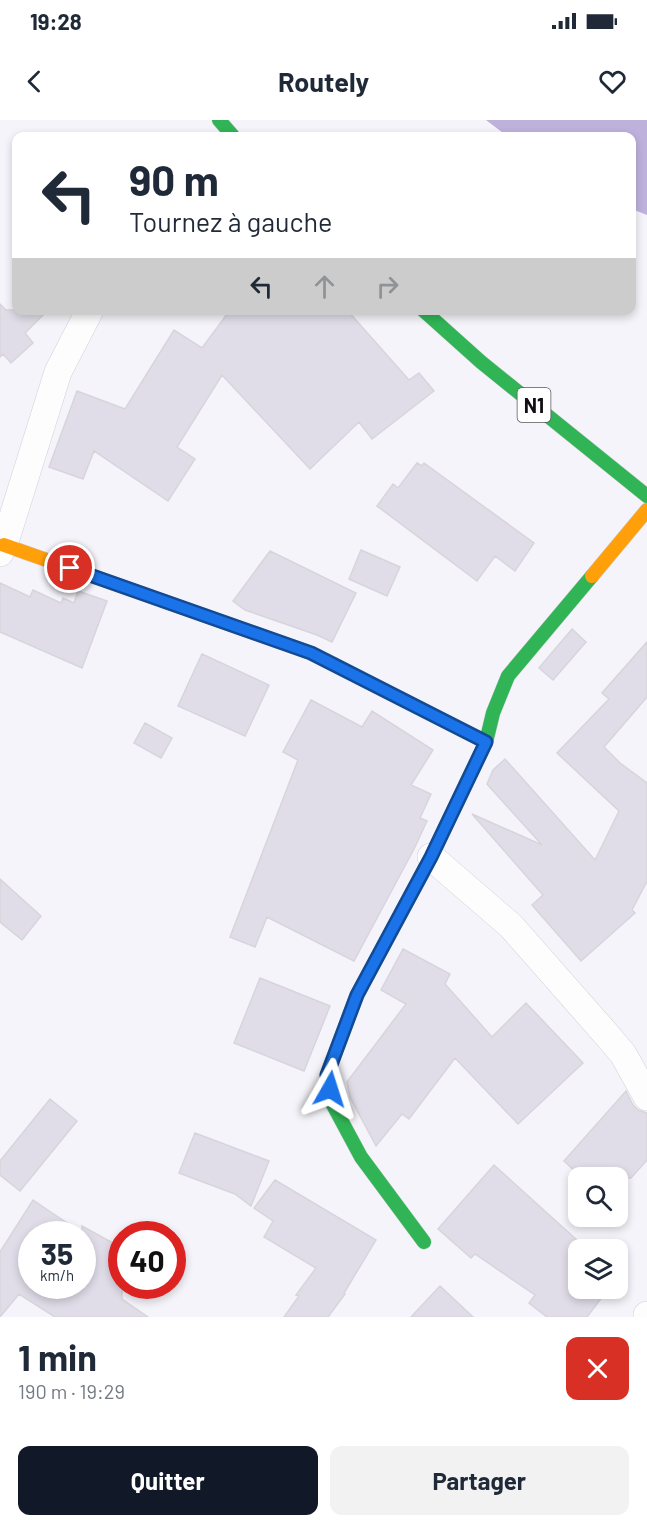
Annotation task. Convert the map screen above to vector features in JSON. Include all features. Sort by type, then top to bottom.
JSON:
[{"type":"main road","points":[[219,120],[230,132]]},
{"type":"main road","name":"N1","points":[[429,315],[481,362],[647,496]]},
{"type":"main road","points":[[424,1242],[361,1157],[332,1102],[327,1075],[357,995],[431,857],[486,742],[508,676],[647,510]]},
{"type":"main road","points":[[2,549],[311,653],[486,742]]},
{"type":"street","points":[[2,549],[58,372],[87,315]]},
{"type":"street","points":[[431,857],[511,926],[623,1054],[647,1097]]},
{"type":"shaded area","points":[[486,120],[647,120],[647,215],[636,211],[636,132],[502,132]]},
{"type":"building","points":[[0,304],[6,310],[12,310],[12,315],[43,315],[25,333],[33,343],[11,363],[3,354],[0,357]]},
{"type":"building","points":[[226,315],[351,315],[409,380],[419,373],[434,391],[372,439],[359,422],[310,469],[222,375],[177,447],[195,459],[168,501],[94,451],[83,479],[49,467],[77,391],[125,409],[174,330],[202,348]]},
{"type":"building","points":[[417,463],[422,466],[424,463],[534,543],[515,571],[495,556],[477,581],[377,506],[393,484],[398,488]]},
{"type":"building","points":[[361,550],[400,567],[387,596],[349,579]]},
{"type":"building","points":[[270,551],[356,593],[332,642],[245,610],[233,601]]},
{"type":"building","points":[[0,583],[30,597],[33,590],[61,603],[63,598],[74,603],[78,591],[107,601],[82,668],[0,632]]},
{"type":"building","points":[[572,629],[586,642],[553,680],[539,668]]},
{"type":"building","points":[[647,642],[647,697],[604,747],[620,763],[647,783],[647,881],[632,910],[635,913],[581,961],[532,905],[543,895],[472,814],[542,845],[487,784],[493,770],[505,759],[595,860],[619,811],[557,753],[609,699],[602,693]]},
{"type":"building","points":[[202,654],[269,685],[245,736],[178,706]]},
{"type":"building","points":[[311,700],[362,727],[372,711],[433,750],[411,785],[431,794],[420,818],[427,821],[354,961],[267,917],[255,947],[230,937],[298,760],[283,752]]},
{"type":"building","points":[[145,723],[172,738],[161,758],[134,743]]},
{"type":"building","points":[[0,879],[41,916],[22,940],[0,922]]},
{"type":"building","points":[[403,949],[450,974],[445,984],[492,1037],[526,1003],[583,1063],[518,1124],[455,1058],[409,1119],[402,1114],[376,1146],[350,1097],[347,1082],[406,1004],[381,990]]},
{"type":"building","points":[[260,978],[330,1006],[304,1071],[234,1043]]},
{"type":"building","points":[[626,1091],[633,1105],[638,1110],[647,1113],[647,1160],[631,1178],[628,1178],[628,1167],[570,1167],[564,1161]]},
{"type":"building","points":[[50,1099],[77,1121],[20,1191],[0,1175],[0,1161]]},
{"type":"building","points":[[195,1133],[269,1161],[251,1206],[235,1194],[179,1173]]},
{"type":"building","points":[[494,1165],[576,1239],[568,1239],[568,1299],[601,1299],[587,1317],[547,1317],[529,1303],[535,1295],[475,1254],[471,1258],[438,1229]]},
{"type":"building","points":[[275,1180],[376,1240],[345,1294],[328,1317],[284,1317],[299,1296],[296,1295],[316,1268],[264,1237],[273,1221],[254,1208]]},
{"type":"building","points":[[33,1200],[64,1221],[20,1221]]},
{"type":"building","points":[[18,1224],[18,1295],[0,1317],[0,1252]]},
{"type":"building","points":[[96,1234],[108,1240],[108,1299],[122,1299],[148,1317],[55,1317],[27,1299],[96,1299]]},
{"type":"building","points":[[440,1286],[473,1317],[411,1317]]},
{"type":"traffic: fast","points":[[219,120],[230,132]]},
{"type":"traffic: fast","points":[[429,315],[481,362],[647,496]]},
{"type":"traffic: fast","points":[[424,1242],[361,1157],[332,1103],[327,1075],[357,995],[431,857],[486,742],[493,713],[508,676],[592,576]]},
{"type":"traffic: fast","points":[[333,664],[486,742]]},
{"type":"traffic: slow","points":[[592,576],[647,510]]},
{"type":"traffic: slow","points":[[4,545],[311,653],[333,664]]},
{"type":"route","points":[[70,568],[311,653],[486,742],[431,857],[357,995],[327,1075],[330,1089]]}]
